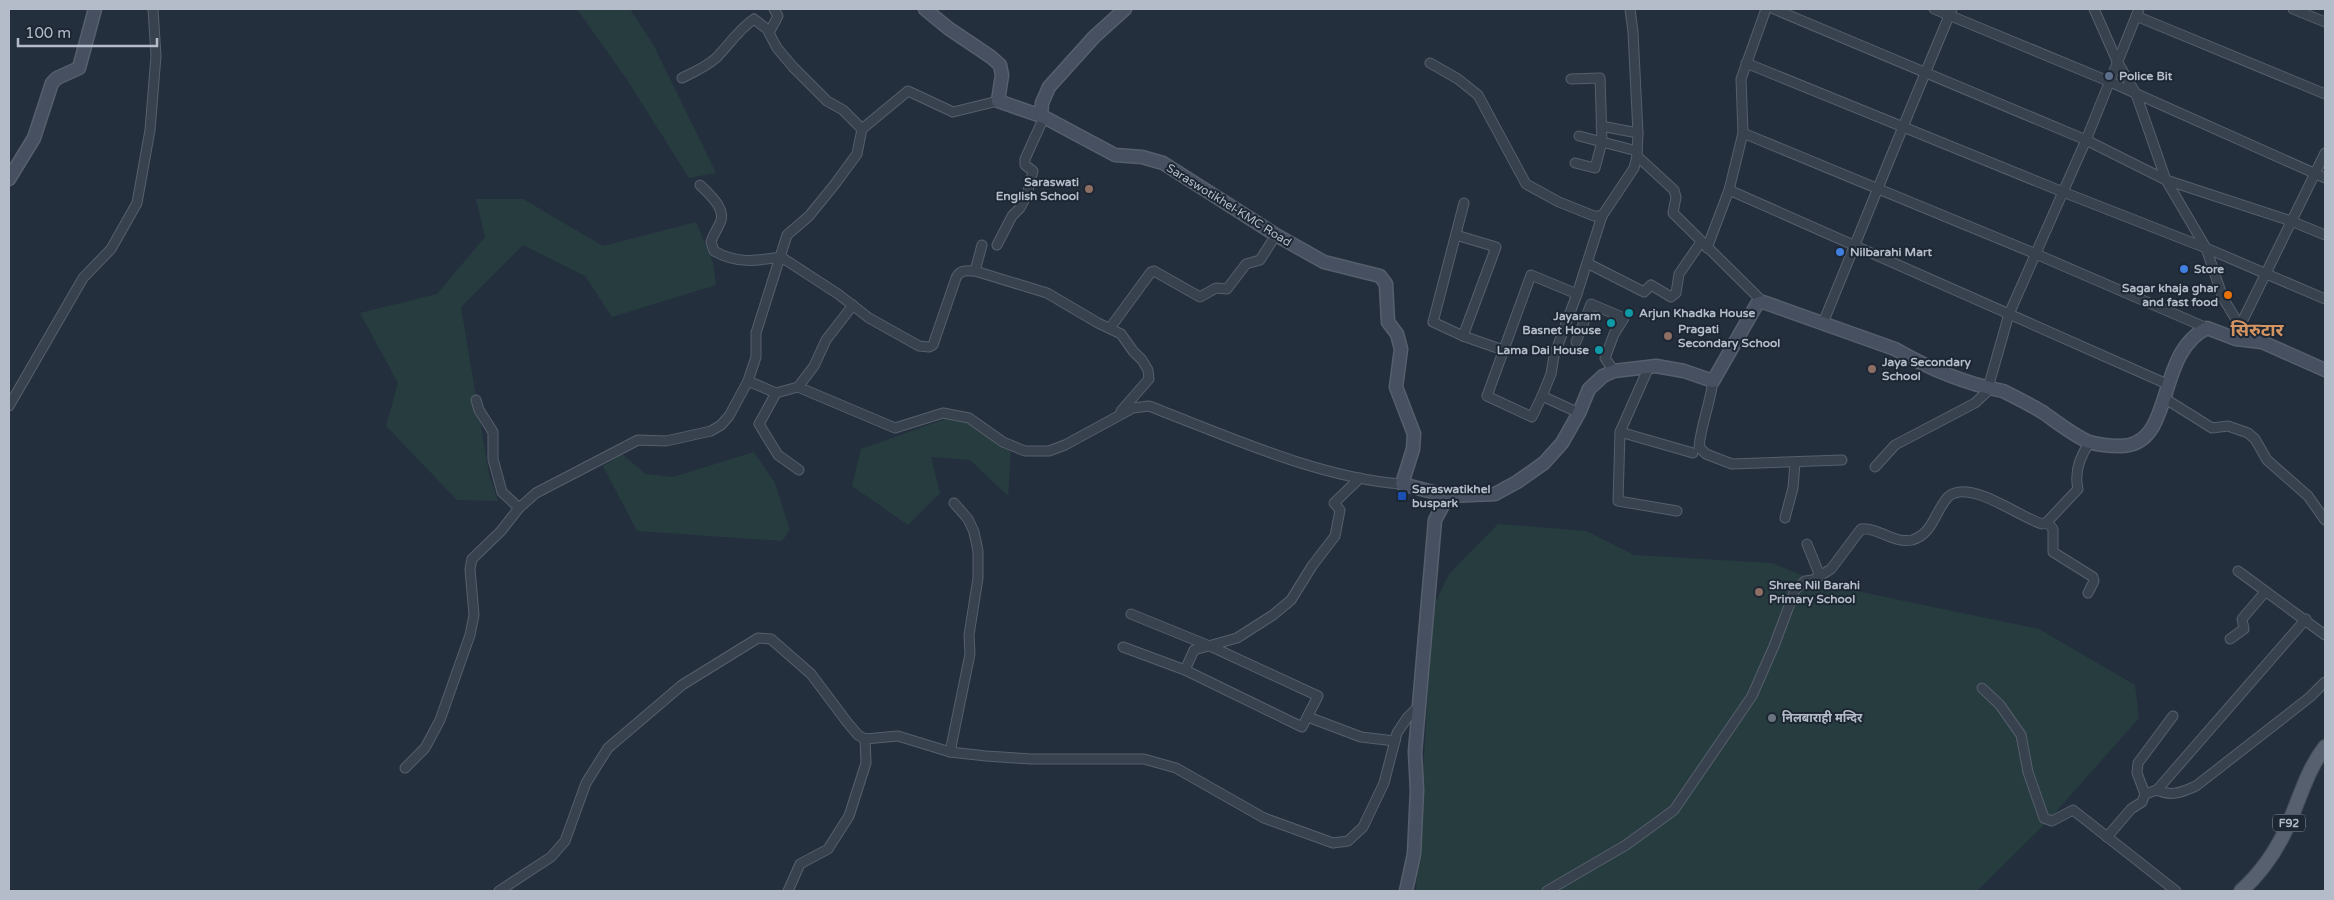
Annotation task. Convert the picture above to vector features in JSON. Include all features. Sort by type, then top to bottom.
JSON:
[{"type":"main road","name":"F92","points":[[2242,891],[2260,872],[2275,851],[2310,771],[2325,747]]},
{"type":"street","points":[[9,178],[40,124],[52,83],[57,78],[79,68],[95,9]]},
{"type":"street","points":[[9,406],[82,278],[111,249],[137,203],[150,130],[156,56],[153,9]]},
{"type":"street","points":[[768,30],[778,16],[774,9]]},
{"type":"street","points":[[405,768],[425,748],[440,720],[470,635],[474,615],[470,569],[472,559],[512,520],[519,508],[536,493],[638,440],[666,441],[710,431],[721,426],[730,416],[748,381],[756,357],[756,333],[787,235],[809,216],[857,154],[862,129],[908,91],[953,112],[998,101],[1002,75],[1000,65],[992,56],[948,28],[925,9]]},
{"type":"street","points":[[997,245],[1012,216],[1020,208],[1027,194],[1033,170],[1025,165],[1025,159],[1043,116],[1042,103],[1048,87],[1057,80],[1094,37],[1125,9]]},
{"type":"street","points":[[1614,371],[1606,358],[1614,334],[1626,319],[1577,295],[1531,275],[1487,396],[1532,417],[1551,374],[1554,356],[1577,295],[1602,216],[1634,168],[1638,133],[1633,32],[1630,9]]},
{"type":"street","points":[[1587,263],[1644,292],[1651,285],[1671,296],[1676,293],[1683,267],[1704,245],[1729,190],[1743,133],[1741,79],[1766,9]]},
{"type":"street","points":[[1774,9],[1927,71],[2086,140],[2166,180],[2291,221],[2325,235]]},
{"type":"street","points":[[1934,9],[1951,12],[2325,178]]},
{"type":"street","points":[[2094,9],[2117,61],[2136,94],[2166,180],[2206,248],[2223,298],[2240,326]]},
{"type":"street","points":[[2293,9],[2325,22]]},
{"type":"street","points":[[1823,323],[1878,189],[1901,126],[1927,71],[1951,12]]},
{"type":"street","points":[[1875,467],[1895,445],[1975,403],[1990,388],[2009,314],[2086,140],[2137,12],[2325,94]]},
{"type":"street","points":[[682,78],[702,68],[716,57],[740,28],[754,19],[768,30],[777,48],[793,67],[827,101],[843,110],[862,129]]},
{"type":"street","points":[[1430,63],[1458,79],[1478,95],[1526,184],[1559,202],[1594,216],[1602,216]]},
{"type":"street","points":[[1746,63],[2206,248],[2325,299]]},
{"type":"street","points":[[1571,80],[1600,78],[1602,142],[1595,168],[1575,163]]},
{"type":"street","name":"Saraswotikhel-KMC Road","points":[[998,101],[1043,116],[1115,155],[1142,157],[1163,163],[1276,235],[1324,262],[1380,276],[1386,284],[1388,322],[1397,334],[1401,349],[1396,387],[1414,434],[1413,448],[1402,484]]},
{"type":"street","points":[[1601,126],[1638,133]]},
{"type":"street","points":[[1743,133],[2036,254],[2207,328],[2236,339],[2262,342],[2325,370]]},
{"type":"street","points":[[1580,136],[1637,154],[1674,190],[1676,196],[1673,213],[1764,302],[1895,349],[1916,361],[2003,391],[2090,442],[2110,446],[2133,446],[2146,438],[2154,425],[2167,384],[2181,351],[2195,334],[2207,328]]},
{"type":"street","points":[[2236,339],[2240,326],[2291,221],[2316,175],[2325,153]]},
{"type":"street","points":[[700,185],[716,201],[721,211],[722,221],[711,242],[714,251],[736,260],[752,262],[781,256],[869,318],[919,346],[929,347],[933,344],[958,273],[964,270],[976,271],[1047,293],[1124,336],[1133,351],[1142,360],[1148,370],[1149,378],[1121,410],[1121,414]]},
{"type":"street","points":[[1729,190],[2167,384]]},
{"type":"street","points":[[1464,203],[1433,322],[1463,336],[1503,350]]},
{"type":"street","points":[[1110,328],[1151,272],[1154,271],[1200,297],[1216,288],[1227,289],[1246,264],[1260,260],[1276,235]]},
{"type":"street","points":[[1456,235],[1496,247],[1463,336]]},
{"type":"street","points":[[976,271],[982,245]]},
{"type":"street","points":[[1764,302],[1757,304],[1712,381],[1707,416],[1700,431],[1699,448],[1706,454],[1732,464],[1842,460]]},
{"type":"street","points":[[1576,342],[1592,304]]},
{"type":"street","points":[[748,381],[776,393],[798,387],[814,366],[826,340],[853,305]]},
{"type":"street","points":[[798,387],[895,428],[943,413],[969,418],[1003,442],[1026,451],[1049,452],[1132,408],[1149,406],[1274,454],[1371,482],[1402,484],[1448,496],[1495,494],[1517,482],[1544,463],[1562,443],[1579,413],[1589,389],[1602,376],[1614,371],[1656,366],[1684,371],[1712,381]]},
{"type":"street","points":[[1648,369],[1620,432],[1618,501],[1677,511]]},
{"type":"street","points":[[776,393],[759,424],[778,455],[799,470]]},
{"type":"street","points":[[1542,396],[1579,413]]},
{"type":"street","points":[[2164,398],[2212,428],[2228,426],[2248,433],[2256,439],[2267,460],[2308,496],[2325,520]]},
{"type":"street","points":[[476,400],[478,410],[493,432],[493,458],[502,492],[519,508]]},
{"type":"street","points":[[1620,432],[1694,453]]},
{"type":"street","points":[[1547,891],[1626,845],[1674,810],[1741,715],[1752,696],[1774,646],[1795,590],[1805,581],[1820,576],[1831,569],[1861,529],[1867,528],[1900,540],[1916,539],[1928,529],[1944,502],[1953,492],[1961,490],[1991,500],[2034,522],[2042,524],[2047,522],[2078,489],[2075,478],[2079,463],[2090,442]]},
{"type":"street","points":[[1785,518],[1793,488],[1795,463]]},
{"type":"street","points":[[1185,670],[1194,650],[1237,638],[1273,615],[1291,600],[1312,566],[1335,536],[1340,510],[1334,503],[1360,478]]},
{"type":"street","points":[[1406,891],[1414,854],[1417,790],[1415,752],[1435,520],[1448,496]]},
{"type":"street","points":[[950,752],[970,654],[969,636],[978,578],[978,560],[974,532],[968,519],[954,503]]},
{"type":"street","points":[[2047,522],[2054,529],[2054,552],[2093,577],[2094,581],[2088,593]]},
{"type":"street","points":[[1808,544],[1820,576]]},
{"type":"street","points":[[2238,571],[2290,611],[2306,619],[2325,635]]},
{"type":"street","points":[[2230,639],[2244,629],[2242,619],[2265,592]]},
{"type":"street","points":[[1123,647],[1185,670],[1302,727],[1318,696],[1212,646],[1131,614]]},
{"type":"street","points":[[2145,794],[2158,790],[2306,619]]},
{"type":"street","points":[[499,891],[551,857],[564,841],[586,783],[608,748],[682,685],[758,638],[771,639],[811,674],[847,722],[858,734],[865,738],[898,736],[950,752],[1031,759],[1144,759],[1176,768],[1264,818],[1333,843],[1348,841],[1363,827],[1384,783],[1394,741],[1407,718],[1419,706]]},
{"type":"street","points":[[2158,790],[2167,794],[2182,792],[2196,786],[2310,697],[2325,682]]},
{"type":"street","points":[[1982,688],[2000,705],[2021,735],[2028,772],[2044,818],[2052,821],[2073,810],[2176,891]]},
{"type":"street","points":[[1308,716],[1362,737],[1394,741]]},
{"type":"street","points":[[2107,837],[2132,809],[2142,802],[2145,794],[2137,774],[2138,763],[2173,716]]},
{"type":"street","points":[[788,891],[800,864],[828,849],[849,816],[866,763],[865,738]]},
{"type":"green space","points":[[577,9],[630,9],[654,46],[716,173],[689,178],[626,78]]},
{"type":"green space","points":[[476,199],[523,199],[603,246],[696,222],[713,263],[716,285],[612,317],[585,276],[523,245],[461,307],[489,474],[498,501],[457,500],[386,426],[398,383],[360,313],[437,294],[485,237]]},
{"type":"green space","points":[[945,419],[968,423],[1011,452],[1008,496],[970,460],[931,457],[940,493],[908,525],[852,486],[861,449]]},
{"type":"green space","points":[[754,452],[775,483],[790,530],[782,541],[637,531],[603,466],[622,454],[646,474],[673,477]]},
{"type":"green space","points":[[1498,524],[1586,531],[1634,555],[1772,563],[1823,584],[2039,629],[2135,685],[2139,718],[2047,822],[1977,891],[1416,891],[1433,607],[1449,574]]},
{"type":"place","name":"Police Bit","points":[[2109,76]]},
{"type":"place","name":"Saraswati English School","points":[[1089,189]]},
{"type":"place","name":"Nilbarahi Mart","points":[[1840,252]]},
{"type":"place","name":"Store","points":[[2184,269]]},
{"type":"place","name":"Sagar khaja ghar and fast food","points":[[2228,295]]},
{"type":"place","name":"Arjun Khadka House","points":[[1629,313]]},
{"type":"place","name":"Jayaram Basnet House","points":[[1611,323]]},
{"type":"place","name":"Pragati Secondary School","points":[[1668,336]]},
{"type":"place","name":"Lama Dai House","points":[[1599,350]]},
{"type":"place","name":"Jaya Secondary School","points":[[1872,369]]},
{"type":"place","name":"Saraswatikhel buspark","points":[[1402,496]]},
{"type":"place","name":"Shree Nil Barahi Primary School","points":[[1759,592]]},
{"type":"place","name":"निलबाराही मन्दिर","points":[[1772,718]]},
{"type":"district","name":"सिरुटार","points":[[2257,330]]}]
